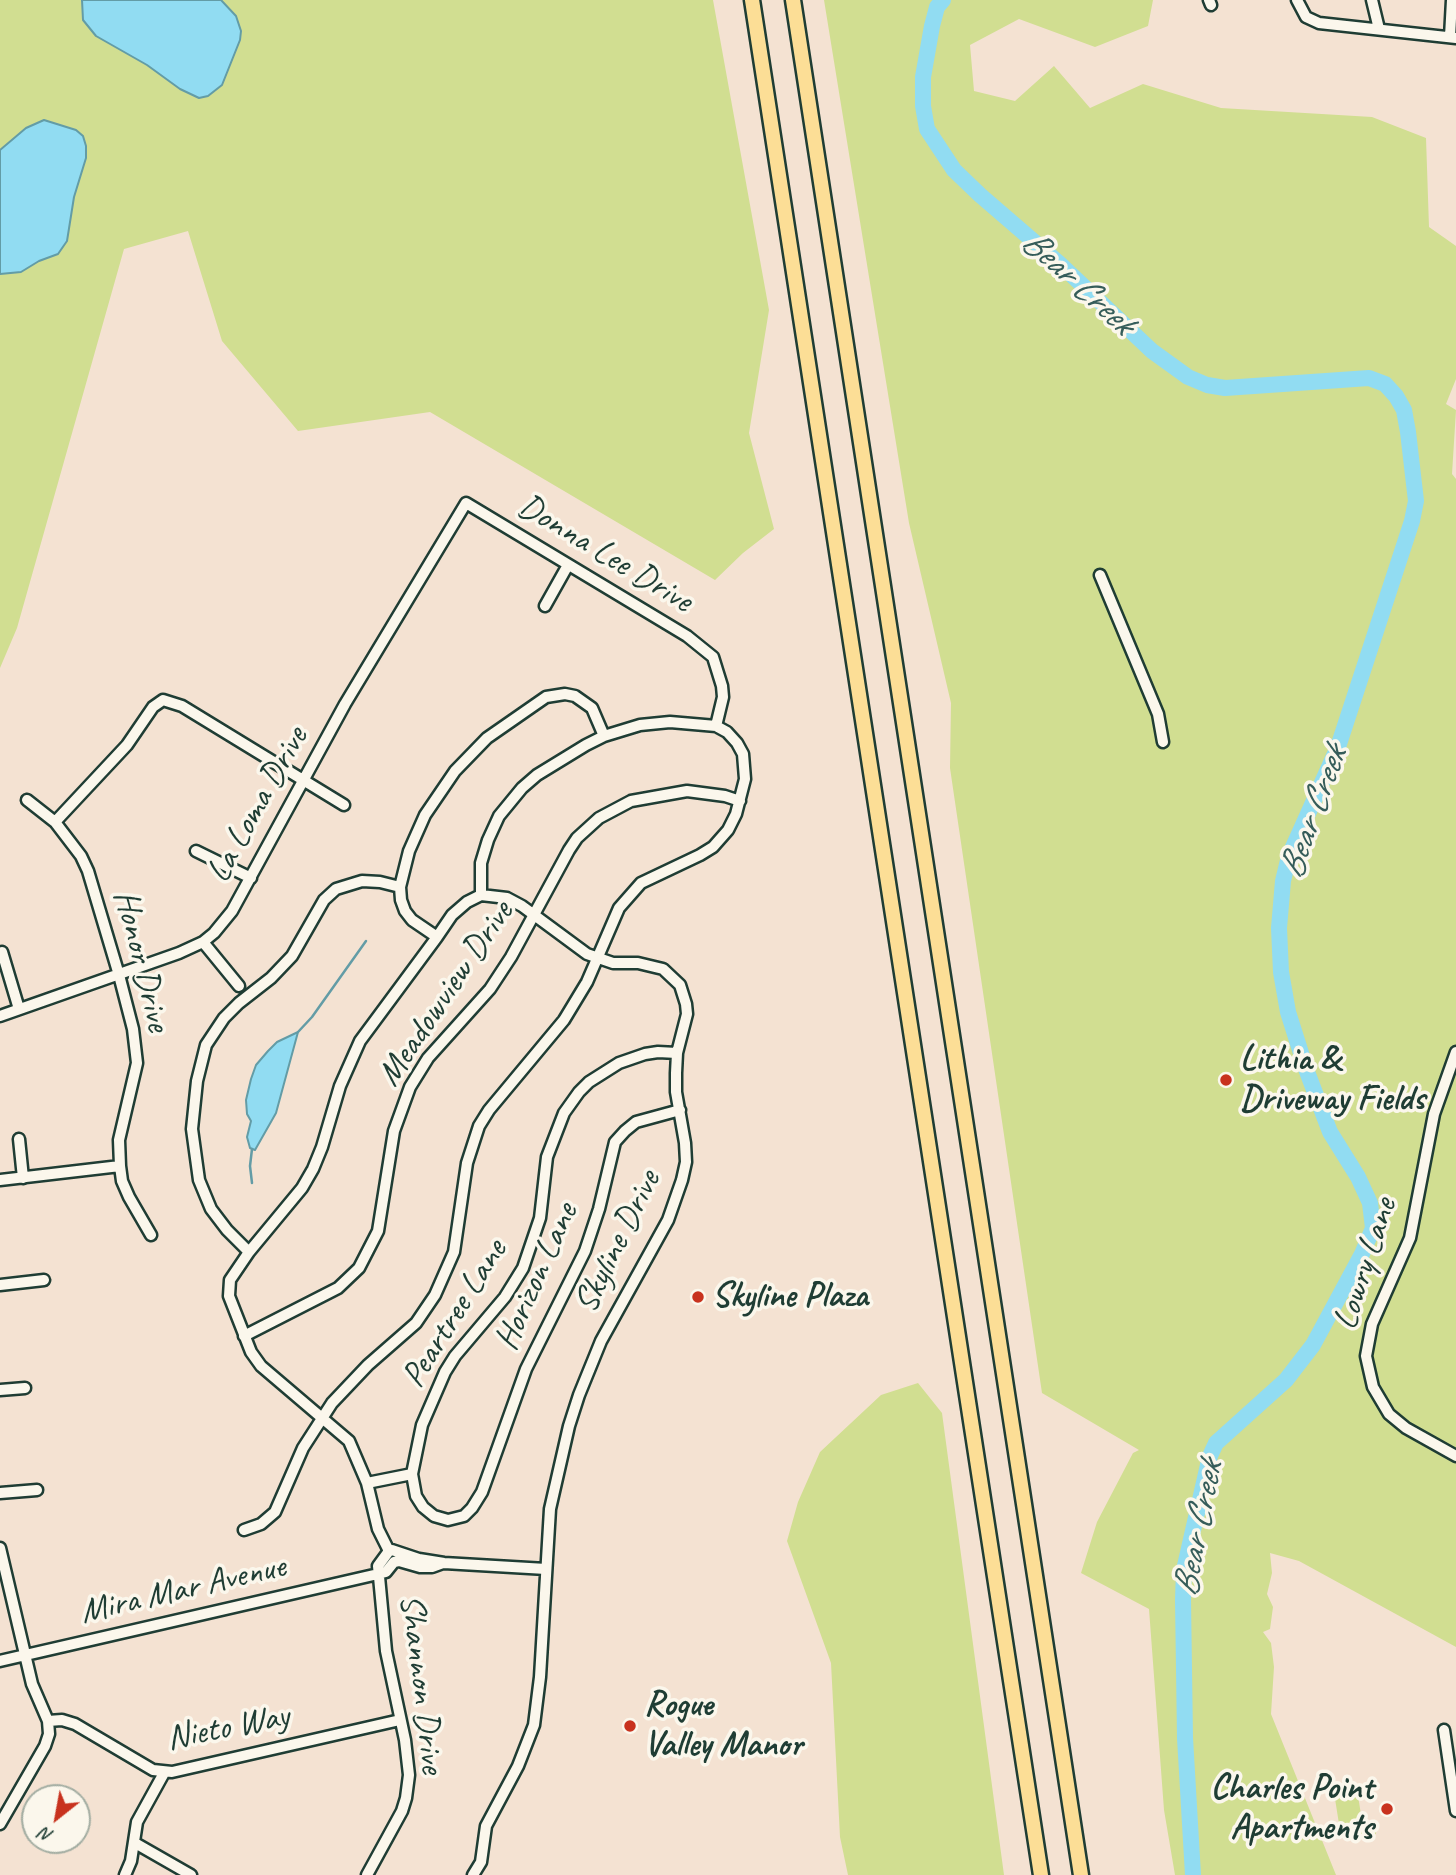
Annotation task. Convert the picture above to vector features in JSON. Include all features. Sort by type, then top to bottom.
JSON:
[{"type":"highway","points":[[752,0],[1041,1875]]},
{"type":"highway","points":[[793,0],[1081,1875]]},
{"type":"street","points":[[1297,0],[1301,11],[1312,21],[1453,37],[1452,0]]},
{"type":"street","points":[[1373,0],[1379,29]]},
{"type":"street","name":"Donna Lee Drive","points":[[466,503],[687,636],[713,657],[723,698],[716,726]]},
{"type":"street","name":"La Loma Drive","points":[[0,1016],[119,975],[203,942],[214,933],[232,911],[345,704],[466,503]]},
{"type":"street","points":[[545,606],[568,565]]},
{"type":"street","points":[[1100,575],[1157,714],[1163,742]]},
{"type":"street","points":[[437,937],[412,920],[405,911],[400,887],[415,834],[454,771],[487,738],[528,708],[554,694],[575,696],[592,708],[604,736]]},
{"type":"street","points":[[55,822],[127,745],[153,707],[163,700],[182,706],[344,805]]},
{"type":"street","points":[[244,1530],[261,1524],[275,1512],[303,1448],[322,1418],[348,1385],[416,1323],[435,1295],[454,1252],[467,1163],[479,1126],[564,1020],[587,982],[619,908],[634,890],[652,877],[713,847],[728,830],[740,801],[745,779],[743,754],[727,732],[716,726],[670,722],[640,726],[604,736],[537,775],[510,801],[488,840],[481,863],[481,895],[460,906],[360,1041],[340,1086],[313,1169],[302,1188],[238,1267],[229,1286],[231,1304],[244,1336],[261,1366],[322,1418],[349,1441],[367,1483],[378,1529],[389,1551],[378,1566],[379,1574]]},
{"type":"street","name":"Meadowview Drive","points":[[244,1336],[338,1288],[359,1268],[378,1231],[394,1131],[410,1087],[434,1051],[490,989],[569,850],[587,828],[611,810],[631,801],[687,791],[725,796],[740,801]]},
{"type":"street","name":"Honor Drive","points":[[27,800],[55,822],[73,844],[88,870],[119,975],[133,1029],[136,1063],[119,1140],[120,1166],[122,1181],[129,1198],[151,1235]]},
{"type":"street","points":[[196,851],[251,878]]},
{"type":"street","points":[[249,1252],[211,1209],[198,1180],[192,1129],[202,1055],[224,1018],[271,978],[292,956],[324,900],[336,890],[362,881],[400,887]]},
{"type":"street","name":"Skyline Drive","points":[[473,1875],[481,1862],[486,1826],[518,1766],[534,1725],[554,1485],[579,1395],[611,1320],[668,1220],[678,1197],[686,1162],[676,1092],[677,1053],[687,1014],[684,995],[675,979],[663,969],[650,964],[613,963],[597,958],[578,948],[507,898],[481,895]]},
{"type":"street","points":[[203,942],[239,986]]},
{"type":"street","points":[[2,952],[19,1009]]},
{"type":"street","name":"Lowry Lane","points":[[1456,1052],[1434,1114],[1410,1238],[1372,1324],[1366,1356],[1373,1387],[1389,1414],[1406,1428],[1456,1457]]},
{"type":"street","name":"Peartree Lane","points":[[493,1463],[478,1500],[468,1513],[454,1519],[440,1519],[423,1507],[416,1496],[412,1474],[422,1424],[445,1372],[455,1356],[505,1297],[531,1249],[540,1218],[547,1157],[569,1105],[589,1083],[619,1063],[645,1054],[677,1053]]},
{"type":"street","name":"Horizon Lane","points":[[493,1463],[526,1369],[585,1251],[599,1209],[615,1142],[636,1122],[680,1110]]},
{"type":"street","points":[[19,1139],[23,1178]]},
{"type":"street","points":[[0,1180],[120,1166]]},
{"type":"street","points":[[0,1285],[44,1280]]},
{"type":"street","points":[[0,1390],[25,1388]]},
{"type":"street","points":[[367,1483],[412,1474]]},
{"type":"street","points":[[0,1493],[37,1490]]},
{"type":"street","points":[[0,1548],[36,1696],[48,1721],[49,1734],[45,1746],[0,1824]]},
{"type":"street","name":"Mira Mar Avenue","points":[[389,1551],[444,1563],[546,1569]]},
{"type":"street","name":"Mira Mar Avenue","points":[[0,1661],[379,1574],[386,1572],[394,1562],[420,1567],[444,1563]]},
{"type":"street","name":"Shannon Drive","points":[[367,1875],[390,1836],[406,1798],[408,1762],[386,1651],[379,1574]]},
{"type":"street","name":"Nieto Way","points":[[48,1721],[62,1720],[75,1724],[153,1770],[164,1773],[400,1720]]},
{"type":"street","points":[[1444,1730],[1456,1811]]},
{"type":"street","points":[[125,1875],[135,1843],[137,1822],[164,1773]]},
{"type":"street","points":[[135,1843],[191,1875]]},
{"type":"green space","points":[[0,0],[713,0],[769,310],[749,433],[774,529],[743,553],[715,580],[430,412],[298,431],[222,341],[188,231],[124,249],[17,628],[0,668]]},
{"type":"green space","name":"Lithia & Driveway Fields","points":[[824,0],[1153,0],[1148,26],[1095,47],[1019,19],[970,45],[974,91],[1015,101],[1054,66],[1090,108],[1143,84],[1221,108],[1372,117],[1426,138],[1429,227],[1456,246],[1456,379],[1446,404],[1456,410],[1452,474],[1456,479],[1456,1647],[1299,1561],[1270,1553],[1272,1573],[1267,1594],[1273,1607],[1270,1629],[1263,1632],[1271,1643],[1274,1667],[1271,1714],[1336,1875],[1175,1875],[1164,1810],[1149,1609],[1081,1573],[1097,1522],[1133,1453],[1139,1450],[1042,1393],[950,768],[951,703],[909,523]]},
{"type":"green space","points":[[918,1383],[942,1413],[1004,1875],[848,1875],[840,1837],[831,1663],[787,1541],[798,1502],[820,1452],[881,1395]]},
{"type":"green space","points":[[1356,1783],[1362,1821],[1339,1824],[1333,1786]]},
{"type":"green space","points":[[1374,1821],[1376,1834],[1353,1838],[1351,1824]]},
{"type":"water","points":[[82,0],[221,0],[236,16],[241,31],[222,85],[208,96],[199,98],[180,89],[147,65],[96,36],[83,20]]},
{"type":"water","points":[[44,120],[76,130],[83,136],[86,146],[86,158],[74,197],[67,241],[58,254],[21,272],[0,274],[0,150],[26,128]]},
{"type":"water","points":[[298,1032],[276,1113],[255,1150],[250,1148],[247,1137],[251,1121],[247,1114],[246,1100],[256,1065],[277,1042]]},
{"type":"waterway","name":"Bear Creek","points":[[943,0],[937,7],[932,26],[923,77],[923,106],[927,129],[954,170],[980,195],[1060,264],[1152,351],[1188,377],[1207,385],[1225,388],[1369,378],[1385,384],[1396,396],[1404,410],[1408,432],[1416,501],[1412,521],[1338,747],[1289,856],[1283,881],[1279,928],[1281,972],[1288,1012],[1330,1132],[1358,1177],[1370,1203],[1373,1228],[1313,1345],[1286,1380],[1216,1443],[1210,1456],[1184,1570],[1185,1738],[1193,1875]]},
{"type":"waterway","points":[[298,1032],[312,1017],[366,941]]},
{"type":"waterway","points":[[252,1149],[252,1183]]},
{"type":"place","name":"Lithia & Driveway Fields","points":[[1226,1080]]},
{"type":"place","name":"Skyline Plaza","points":[[698,1297]]},
{"type":"place","name":"Rogue Valley Manor","points":[[630,1726]]},
{"type":"place","name":"Charles Point Apartments","points":[[1387,1809]]}]
